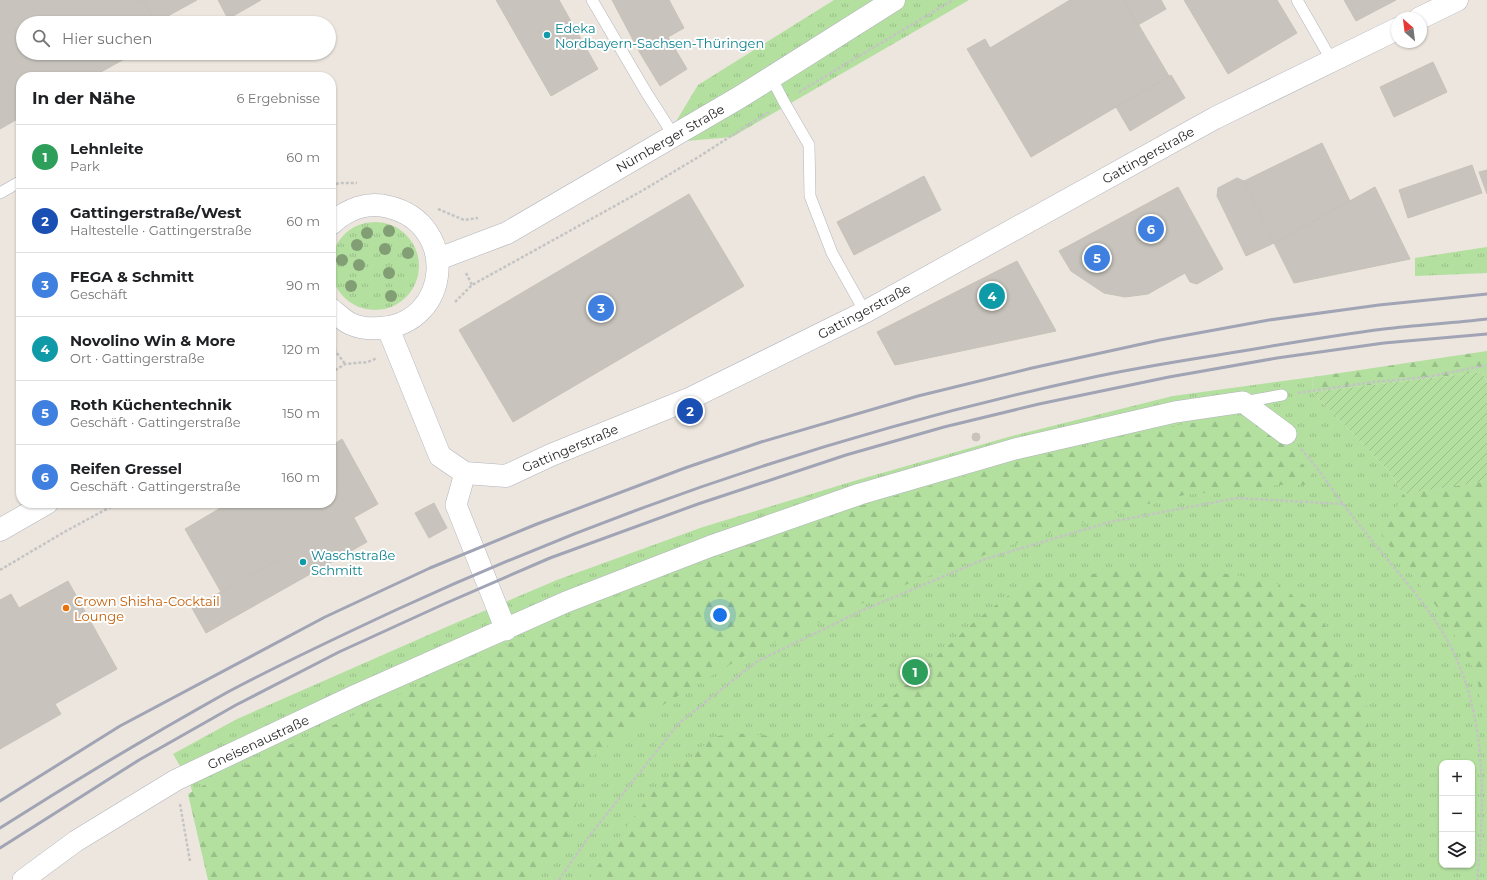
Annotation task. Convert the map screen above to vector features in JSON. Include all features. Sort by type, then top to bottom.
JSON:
[{"type":"street","name":"Nürnberger Straße","points":[[438,259],[507,233],[674,136],[894,0]]},
{"type":"street","points":[[1427,15],[1457,0]]},
{"type":"street","name":"Gattingerstraße","points":[[465,473],[506,476],[551,455],[690,399],[865,312],[1215,118],[1391,32]]},
{"type":"street","points":[[336,220],[341,215],[360,206],[381,204],[402,210],[424,227],[432,238],[438,259],[438,278],[432,295],[421,310],[406,322],[388,328],[369,329],[350,323],[336,313]]},
{"type":"street","points":[[388,328],[440,456],[465,473],[456,505],[506,630]]},
{"type":"street","points":[[1243,402],[1286,434]]},
{"type":"street","name":"Gneisenaustraße","points":[[23,880],[76,840],[176,780],[356,695],[506,630],[566,602],[711,546],[860,494],[1015,449],[1175,412],[1243,402]]},
{"type":"street","points":[[0,530],[38,508]]},
{"type":"lane","points":[[592,0],[646,92],[674,136]]},
{"type":"lane","points":[[1296,0],[1332,61]]},
{"type":"lane","points":[[771,77],[809,145],[810,196],[832,252],[865,312]]},
{"type":"lane","points":[[0,193],[16,184]]},
{"type":"lane","points":[[1243,402],[1282,395]]},
{"type":"path","points":[[472,285],[640,192],[700,156],[784,102],[953,0]]},
{"type":"path","points":[[336,351],[346,364],[336,370]]},
{"type":"path","points":[[1282,395],[1374,382],[1427,377],[1487,365]]},
{"type":"path","points":[[1286,434],[1314,463],[1343,504],[1435,621],[1452,649],[1466,677],[1475,709],[1484,772],[1482,833],[1477,880]]},
{"type":"path","points":[[559,880],[587,839],[679,723],[756,662],[861,611],[985,559],[1110,522],[1237,498],[1343,504]]},
{"type":"path","points":[[0,570],[109,508]]},
{"type":"path","points":[[176,780],[190,861]]},
{"type":"green space","points":[[834,0],[969,0],[732,137],[663,143],[698,85]]},
{"type":"green space","points":[[375,222],[392,225],[406,235],[416,249],[419,266],[416,283],[406,297],[392,307],[375,310],[358,307],[344,297],[336,286],[336,246],[344,235],[358,225]]},
{"type":"green space","points":[[1487,247],[1487,273],[1415,276],[1415,258]]},
{"type":"green space","points":[[1487,351],[1487,382],[1482,372],[1312,392],[1313,377]]},
{"type":"green space","points":[[1482,372],[1487,382],[1487,481],[1403,494],[1389,471],[1312,392]]},
{"type":"green space","points":[[1313,377],[1312,392],[1389,471],[1403,494],[1487,481],[1487,880],[214,880],[190,783],[173,754],[237,719],[557,580],[703,527],[854,481],[1012,436],[1173,396]]},
{"type":"green space","points":[[1243,415],[1290,449],[1319,485],[1278,485],[1184,495],[1120,511],[1011,545],[897,588],[746,655],[658,708],[586,762],[568,840],[535,880],[208,880],[188,794],[202,786],[570,615],[713,559],[863,505],[1018,461],[1179,425]]},
{"type":"green space","points":[[1487,481],[1487,751],[1477,675],[1443,615],[1382,536],[1403,494]]},
{"type":"green space","points":[[1131,568],[1214,572],[1273,581],[1320,617],[1365,691],[1371,755],[1371,863],[1376,880],[587,880],[651,794],[713,737],[734,733],[818,740],[863,724],[975,621],[1018,588],[1041,582]]},
{"type":"building","points":[[0,0],[143,0],[152,16],[16,16],[16,60],[122,60],[101,72],[16,72],[16,120],[0,129]]},
{"type":"building","points":[[143,0],[197,0],[168,16],[151,16]]},
{"type":"building","points":[[218,0],[261,0],[233,16],[226,16]]},
{"type":"building","name":"Edeka Nordbayern-Sachsen-Thüringen","points":[[496,0],[559,0],[598,69],[551,96]]},
{"type":"building","points":[[612,0],[669,0],[684,28],[640,53]]},
{"type":"building","points":[[1070,0],[1124,0],[1169,76],[1031,157],[967,49],[985,39],[990,48]]},
{"type":"building","points":[[1161,0],[1166,9],[1138,25],[1124,1]]},
{"type":"building","points":[[1184,0],[1277,0],[1297,33],[1228,74]]},
{"type":"building","points":[[1344,0],[1396,0],[1356,21]]},
{"type":"building","points":[[668,37],[687,69],[660,86],[640,53]]},
{"type":"building","points":[[1433,62],[1447,92],[1394,117],[1380,87]]},
{"type":"building","points":[[1171,75],[1185,98],[1130,131],[1116,107]]},
{"type":"building","points":[[1322,143],[1350,201],[1274,243],[1244,181]]},
{"type":"building","points":[[1472,165],[1482,193],[1408,218],[1399,190]]},
{"type":"building","points":[[1487,170],[1487,194],[1479,172]]},
{"type":"building","points":[[924,176],[941,210],[854,255],[837,222]]},
{"type":"building","points":[[1237,178],[1244,181],[1274,243],[1246,256],[1217,196],[1218,188]]},
{"type":"building","points":[[1178,187],[1223,269],[1197,284],[1190,282],[1185,273],[1148,294],[1125,297],[1104,293],[1071,271],[1059,251]]},
{"type":"building","points":[[1375,187],[1410,259],[1294,283],[1274,243]]},
{"type":"building","points":[[689,194],[744,286],[513,422],[459,330]]},
{"type":"building","points":[[1017,261],[1056,331],[895,365],[877,332]]},
{"type":"building","points":[[974,433],[978,433],[980,437],[978,441],[974,441],[972,439],[972,435]]},
{"type":"building","points":[[342,439],[378,504],[221,592],[185,529],[221,508],[336,508],[336,443]]},
{"type":"building","points":[[434,503],[447,528],[429,538],[415,513]]},
{"type":"building","name":"Waschstraße Schmitt","points":[[354,518],[367,542],[206,633],[192,608]]},
{"type":"building","points":[[68,581],[117,669],[55,704],[61,714],[0,749],[0,600],[11,594],[19,608]]},
{"type":"railway","points":[[0,801],[120,726],[325,617],[430,568],[537,524],[685,468],[761,442],[918,396],[1032,368],[1160,340],[1269,320],[1379,305],[1487,294]]},
{"type":"railway","points":[[0,828],[197,709],[311,650],[481,572],[650,505],[736,475],[909,422],[997,399],[1102,375],[1342,335],[1487,319]]},
{"type":"railway","points":[[0,848],[139,760],[236,705],[339,652],[550,558],[698,504],[846,455],[944,427],[1039,404],[1169,377],[1277,358],[1384,343],[1487,334]]},
{"type":"place","name":"Edeka Nordbayern-Sachsen-Thüringen","points":[[547,35]]},
{"type":"place","name":"Reifen Gressel","points":[[1151,229]]},
{"type":"place","name":"Roth Küchentechnik","points":[[1097,258]]},
{"type":"place","name":"Novolino Win & More","points":[[992,296]]},
{"type":"place","name":"FEGA & Schmitt","points":[[601,308]]},
{"type":"place","name":"Gattingerstraße/West","points":[[690,411]]},
{"type":"place","name":"Waschstraße Schmitt","points":[[303,562]]},
{"type":"place","name":"Crown Shisha-Cocktail Lounge","points":[[66,608]]},
{"type":"place","name":"Lehnleite","points":[[915,672]]}]
